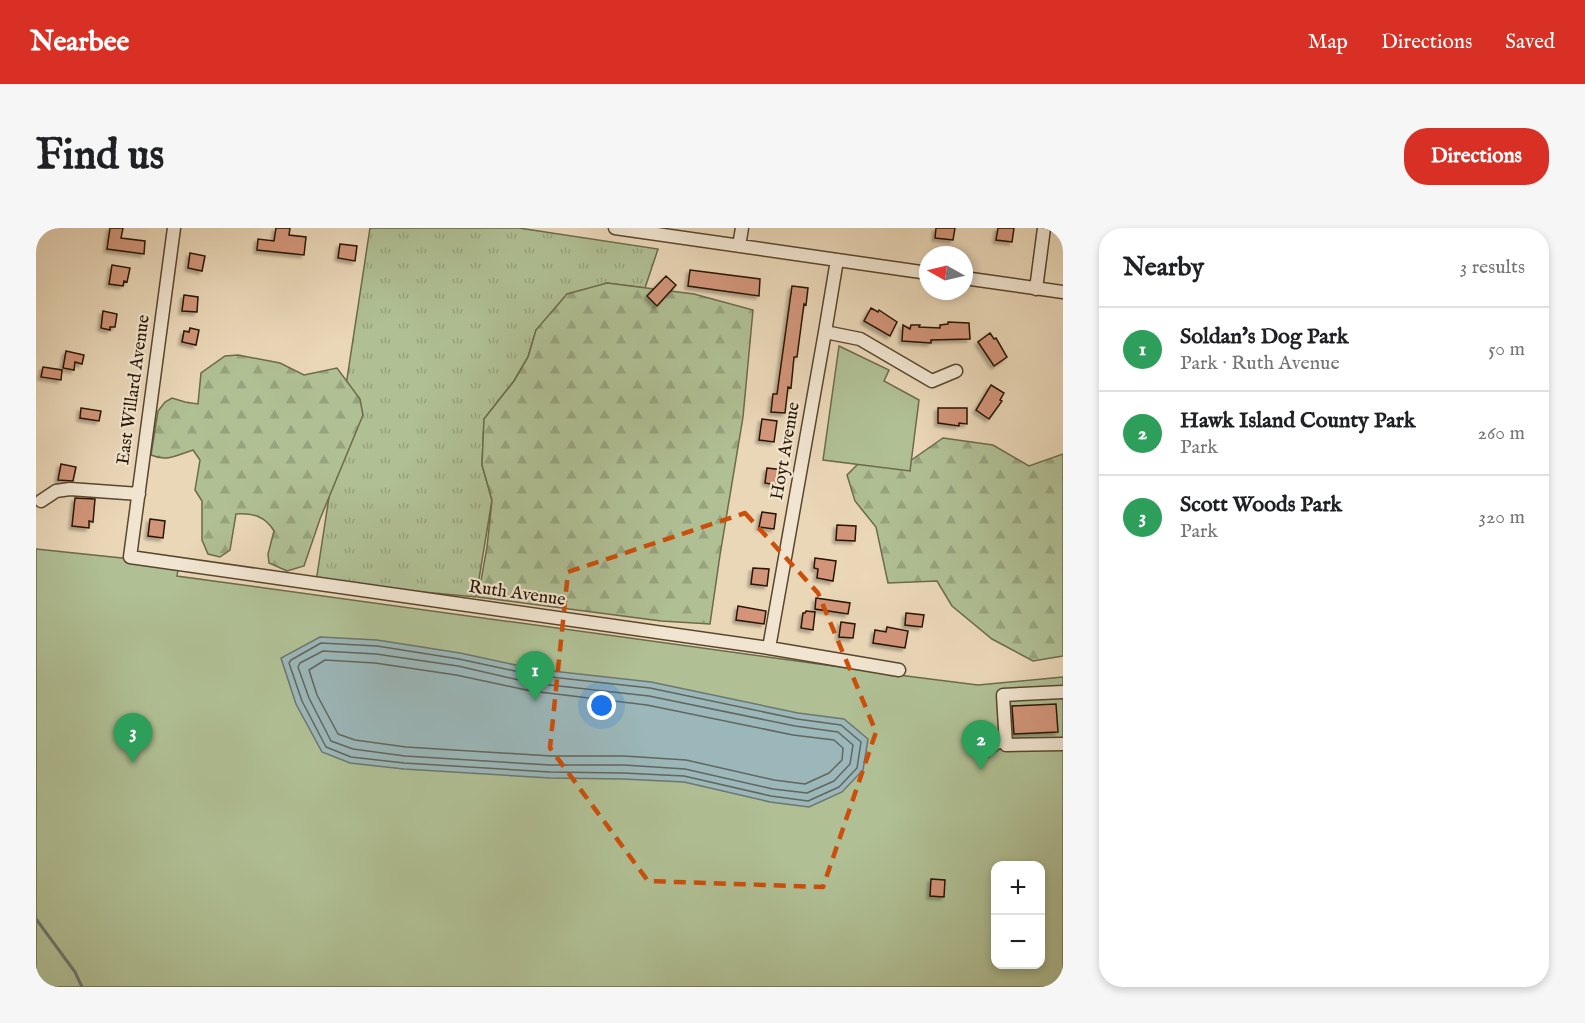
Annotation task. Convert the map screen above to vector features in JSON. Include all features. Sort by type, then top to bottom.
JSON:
[{"type":"street","name":"East Willard Avenue","points":[[130,557],[174,228]]},
{"type":"street","points":[[615,228],[919,272]]},
{"type":"street","points":[[739,246],[742,228]]},
{"type":"street","points":[[1036,289],[1044,228]]},
{"type":"street","name":"Hoyt Avenue","points":[[769,648],[837,260]]},
{"type":"street","points":[[973,279],[1063,292]]},
{"type":"street","points":[[825,332],[860,339],[932,381],[956,371]]},
{"type":"street","points":[[41,501],[56,491],[70,489],[139,494]]},
{"type":"street","name":"Ruth Avenue","points":[[130,557],[769,648],[899,670]]},
{"type":"street","points":[[1063,692],[1003,695],[1006,745],[1063,744]]},
{"type":"street","points":[[986,751],[996,743],[1005,740]]},
{"type":"highlighted area","points":[[745,513],[818,593],[876,732],[823,887],[648,881],[550,748],[568,572]]},
{"type":"green space","points":[[370,228],[519,228],[658,249],[645,288],[607,283],[536,330],[528,357],[514,381],[484,419],[482,465],[492,500],[476,597],[316,582]]},
{"type":"green space","points":[[607,283],[694,294],[753,310],[743,417],[710,624],[661,621],[478,597],[492,500],[482,465],[484,419],[514,381],[528,357],[536,330],[567,294]]},
{"type":"green space","points":[[839,346],[889,370],[884,381],[919,400],[910,471],[823,460]]},
{"type":"green space","points":[[238,355],[280,363],[304,375],[337,368],[360,399],[363,415],[320,519],[304,566],[287,571],[269,563],[268,554],[274,531],[267,522],[253,515],[236,514],[230,550],[220,557],[208,554],[202,540],[202,501],[195,490],[200,460],[193,450],[167,458],[151,455],[158,411],[165,402],[172,398],[198,404],[201,373],[225,356]]},
{"type":"green space","points":[[943,438],[993,445],[1029,466],[1063,454],[1063,656],[1033,661],[992,639],[952,606],[937,581],[888,583],[876,527],[855,501],[847,475],[867,455],[910,461]]},
{"type":"green space","points":[[36,549],[179,564],[177,576],[978,685],[1063,677],[1063,987],[36,987]]},
{"type":"water","points":[[320,637],[377,640],[460,653],[534,669],[651,682],[798,713],[844,719],[868,739],[863,770],[842,792],[809,807],[770,802],[684,782],[550,778],[404,769],[350,763],[322,752],[296,704],[281,658]]},
{"type":"building","points":[[110,228],[123,228],[121,238],[145,241],[144,254],[107,249]]},
{"type":"building","points":[[276,228],[290,228],[289,235],[306,237],[304,255],[257,250],[258,239],[274,241]]},
{"type":"building","points":[[936,228],[955,228],[953,240],[935,238]]},
{"type":"building","points":[[998,228],[1014,228],[1012,242],[996,240]]},
{"type":"building","points":[[340,244],[357,246],[355,261],[338,258]]},
{"type":"building","points":[[190,253],[205,256],[202,271],[188,268]]},
{"type":"building","points":[[112,265],[130,268],[127,282],[124,281],[123,286],[109,284]]},
{"type":"building","points":[[690,270],[760,279],[759,296],[688,286]]},
{"type":"building","points":[[666,276],[676,285],[657,306],[647,296]]},
{"type":"building","points":[[792,286],[808,288],[806,305],[804,304],[797,357],[794,357],[791,388],[788,387],[785,413],[771,412],[773,394],[777,394]]},
{"type":"building","points":[[184,295],[198,297],[197,312],[182,311]]},
{"type":"building","points":[[871,308],[878,312],[879,310],[897,322],[890,336],[864,321]]},
{"type":"building","points":[[103,311],[117,314],[115,327],[110,327],[110,330],[101,328]]},
{"type":"building","points":[[948,322],[969,323],[970,339],[931,340],[931,343],[902,341],[903,325],[910,329],[911,325],[940,328],[940,325],[948,324]]},
{"type":"building","points":[[190,328],[199,330],[196,345],[182,342],[184,331],[189,332]]},
{"type":"building","points":[[990,333],[994,339],[996,338],[1007,357],[994,366],[978,342]]},
{"type":"building","points":[[66,351],[84,355],[82,364],[75,362],[74,370],[63,368]]},
{"type":"building","points":[[43,367],[62,370],[61,380],[41,377]]},
{"type":"building","points":[[991,385],[1004,393],[1000,400],[1002,401],[989,419],[976,410]]},
{"type":"building","points":[[81,408],[101,411],[99,421],[80,418]]},
{"type":"building","points":[[938,408],[967,408],[967,424],[959,423],[959,426],[938,423]]},
{"type":"building","points":[[762,419],[777,421],[774,442],[759,440]]},
{"type":"building","points":[[61,464],[76,467],[73,481],[58,480]]},
{"type":"building","points":[[767,468],[784,470],[782,486],[765,483]]},
{"type":"building","points":[[75,498],[95,499],[93,522],[89,521],[89,528],[72,526]]},
{"type":"building","points":[[762,512],[776,514],[774,529],[759,527]]},
{"type":"building","points":[[150,519],[165,521],[163,538],[148,536]]},
{"type":"building","points":[[837,525],[856,526],[855,541],[836,540]]},
{"type":"building","points":[[815,558],[836,561],[833,581],[817,578],[818,569],[814,568]]},
{"type":"building","points":[[753,568],[769,569],[767,586],[751,584]]},
{"type":"building","points":[[816,598],[850,603],[848,614],[815,609]]},
{"type":"building","points":[[738,606],[766,611],[764,624],[736,620]]},
{"type":"building","points":[[815,612],[813,630],[801,628],[803,613]]},
{"type":"building","points":[[906,613],[924,615],[922,627],[905,625]]},
{"type":"building","points":[[841,622],[855,624],[853,638],[839,637]]},
{"type":"building","points":[[887,627],[908,631],[905,648],[873,643],[875,630],[886,632]]},
{"type":"building","points":[[1056,704],[1058,732],[1014,734],[1012,706]]},
{"type":"building","points":[[931,879],[945,880],[944,897],[930,896]]},
{"type":"waterway","points":[[36,919],[75,972],[82,987]]},
{"type":"place","name":"Soldan's Dog Park","points":[[535,701]]},
{"type":"place","name":"Scott Woods Park","points":[[133,763]]},
{"type":"place","name":"Hawk Island County Park","points":[[981,770]]}]
